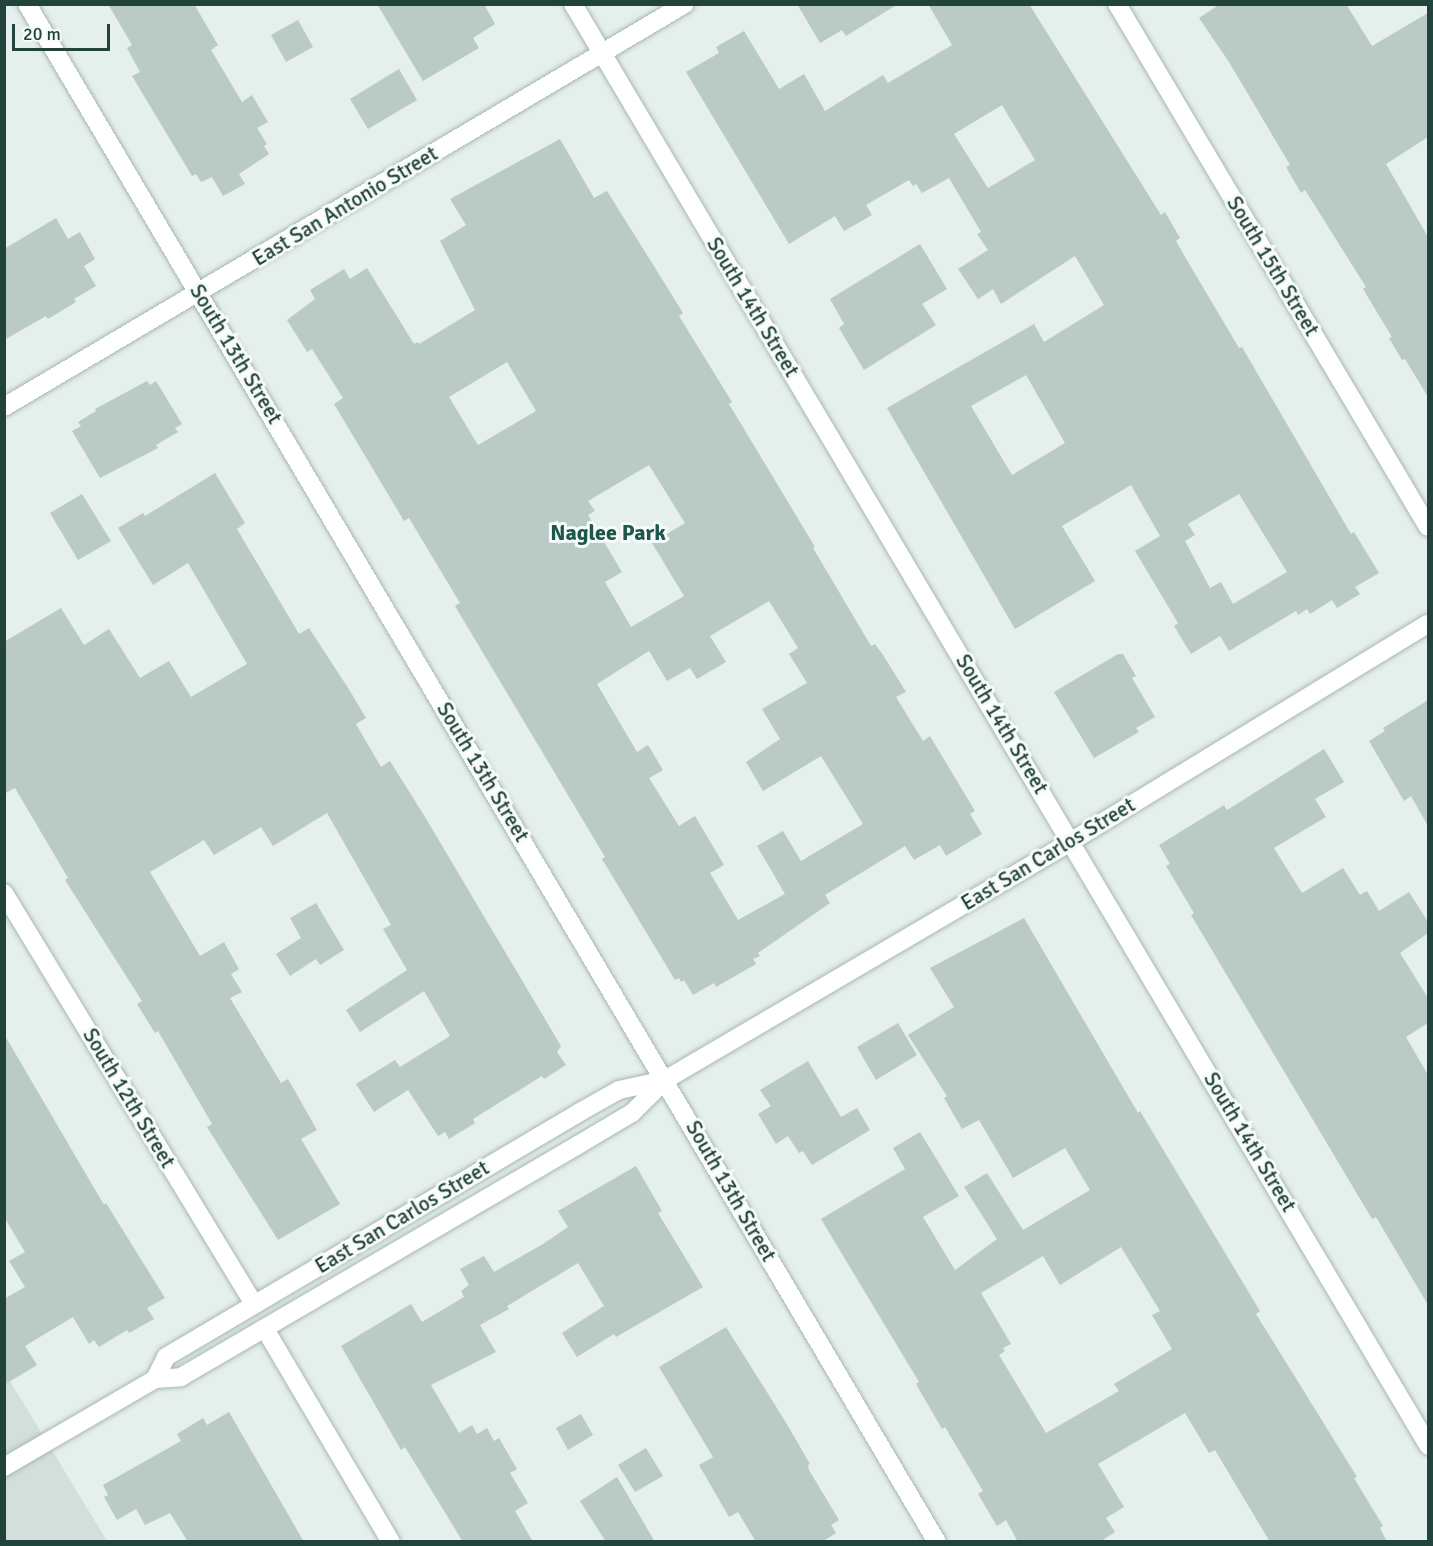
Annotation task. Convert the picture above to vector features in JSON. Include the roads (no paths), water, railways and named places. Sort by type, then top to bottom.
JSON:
[{"type":"street","name":"South 13th Street","points":[[27,4],[937,1542]]},
{"type":"street","name":"South 14th Street","points":[[573,4],[1072,841],[1428,1445]]},
{"type":"street","name":"East San Antonio Street","points":[[4,407],[685,4]]},
{"type":"street","name":"South 15th Street","points":[[1117,4],[1428,527]]},
{"type":"street","name":"East San Carlos Street","points":[[4,1467],[155,1379],[181,1377],[632,1113],[665,1080],[1072,841],[1428,624]]},
{"type":"street","name":"South 12th Street","points":[[4,892],[254,1304]]},
{"type":"street","name":"East San Carlos Street","points":[[155,1379],[166,1357],[619,1090],[665,1080]]},
{"type":"street","points":[[265,1329],[392,1542]]},
{"type":"district","name":"Naglee Park","points":[[608,533]]}]
